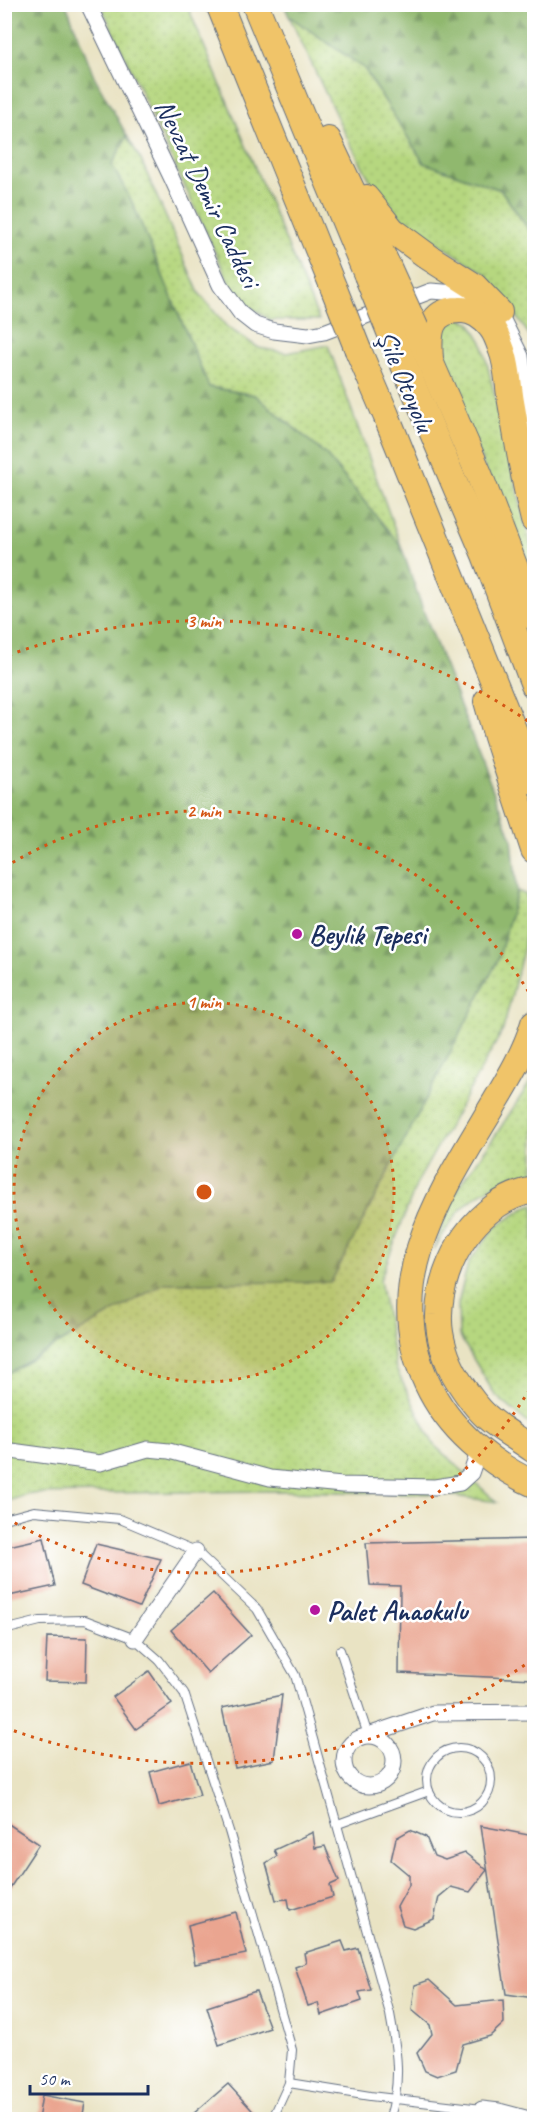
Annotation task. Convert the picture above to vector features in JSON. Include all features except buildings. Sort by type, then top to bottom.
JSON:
[{"type":"highway","name":"Şile Otoyolu","points":[[219,4],[534,781]]},
{"type":"highway","points":[[256,4],[330,144],[362,192],[392,230],[474,286],[499,312]]},
{"type":"highway","name":"Şile Otoyolu","points":[[256,4],[377,270],[392,337],[485,555],[534,685]]},
{"type":"highway","points":[[330,144],[377,270],[416,329],[479,474],[534,617]]},
{"type":"highway","points":[[430,362],[429,341],[433,326],[441,313],[448,310],[465,309],[476,313],[492,327],[503,351],[524,480],[534,520]]},
{"type":"highway","points":[[485,555],[534,643]]},
{"type":"highway","points":[[460,596],[497,736],[531,834],[534,850]]},
{"type":"highway","points":[[534,1023],[511,1075],[435,1207],[418,1251],[410,1294],[410,1329],[418,1365],[434,1399],[450,1420],[479,1450],[515,1475],[534,1484]]},
{"type":"highway","points":[[534,1190],[503,1201],[475,1222],[457,1249],[445,1277],[439,1314],[444,1350],[457,1379],[485,1415],[534,1450]]},
{"type":"street","name":"Nevzat Demir Caddesi","points":[[88,4],[220,285],[241,314],[255,325],[274,332],[293,335],[324,332],[430,291],[469,294],[499,312]]},
{"type":"street","points":[[499,312],[521,356],[534,453]]},
{"type":"street","points":[[4,1450],[100,1463],[148,1449],[169,1451],[270,1478],[342,1485],[435,1487],[460,1483],[471,1473],[479,1450]]},
{"type":"street","points":[[135,1639],[196,1551]]},
{"type":"street","points":[[368,1735],[433,1713],[534,1712]]},
{"type":"street","points":[[482,2109],[534,2120]]},
{"type":"lane","points":[[4,1519],[34,1511],[120,1519],[196,1551],[257,1609],[295,1675],[390,2014],[398,2058],[396,2099],[389,2120]]},
{"type":"lane","points":[[4,1630],[40,1621],[85,1620],[135,1639],[159,1660],[184,1693],[229,1831],[292,2050],[289,2083],[272,2120]]},
{"type":"lane","points":[[340,1650],[368,1735]]},
{"type":"lane","points":[[468,1749],[484,1761],[489,1770],[491,1780],[489,1791],[475,1808],[464,1812],[453,1812],[443,1808],[434,1801],[429,1791],[428,1771],[433,1762],[448,1750],[468,1749]]},
{"type":"lane","points":[[338,1824],[429,1791]]},
{"type":"lane","points":[[289,2083],[482,2109]]},
{"type":"green space","points":[[66,4],[94,76],[127,136],[112,165],[132,202],[209,387],[255,395],[326,455],[401,546],[423,610],[512,839],[517,891],[498,960],[331,1282],[164,1283],[5,1375],[4,5]]},
{"type":"green space","points":[[101,5],[187,5],[319,320],[270,320],[236,297]]},
{"type":"green space","points":[[284,5],[534,5],[534,237],[501,190],[424,163],[364,68],[289,16]]},
{"type":"green space","points":[[289,16],[364,68],[424,163],[501,190],[534,237],[534,351],[533,340],[486,274],[404,221],[370,180],[342,128]]},
{"type":"green space","points":[[127,136],[141,160],[199,293],[227,327],[259,348],[287,353],[328,345],[401,546],[326,455],[255,395],[209,387],[132,202],[112,165]]},
{"type":"green space","points":[[456,317],[470,322],[482,342],[534,560],[534,582],[436,355],[442,330]]},
{"type":"green space","points":[[517,891],[527,895],[524,947],[503,1030],[417,1183],[380,1280],[396,1369],[434,1445],[497,1502],[439,1494],[275,1491],[29,1494],[5,1502],[4,1375],[164,1283],[331,1282],[498,960]]},
{"type":"green space","points":[[534,1076],[534,1172],[501,1183],[470,1201],[454,1218],[434,1250],[452,1197]]},
{"type":"green space","points":[[534,1204],[534,1428],[495,1395],[459,1335],[458,1304],[468,1263],[494,1228]]},
{"type":"place","name":"Beylik Tepesi","points":[[297,934]]},
{"type":"place","name":"Palet Anaokulu","points":[[315,1610]]}]
